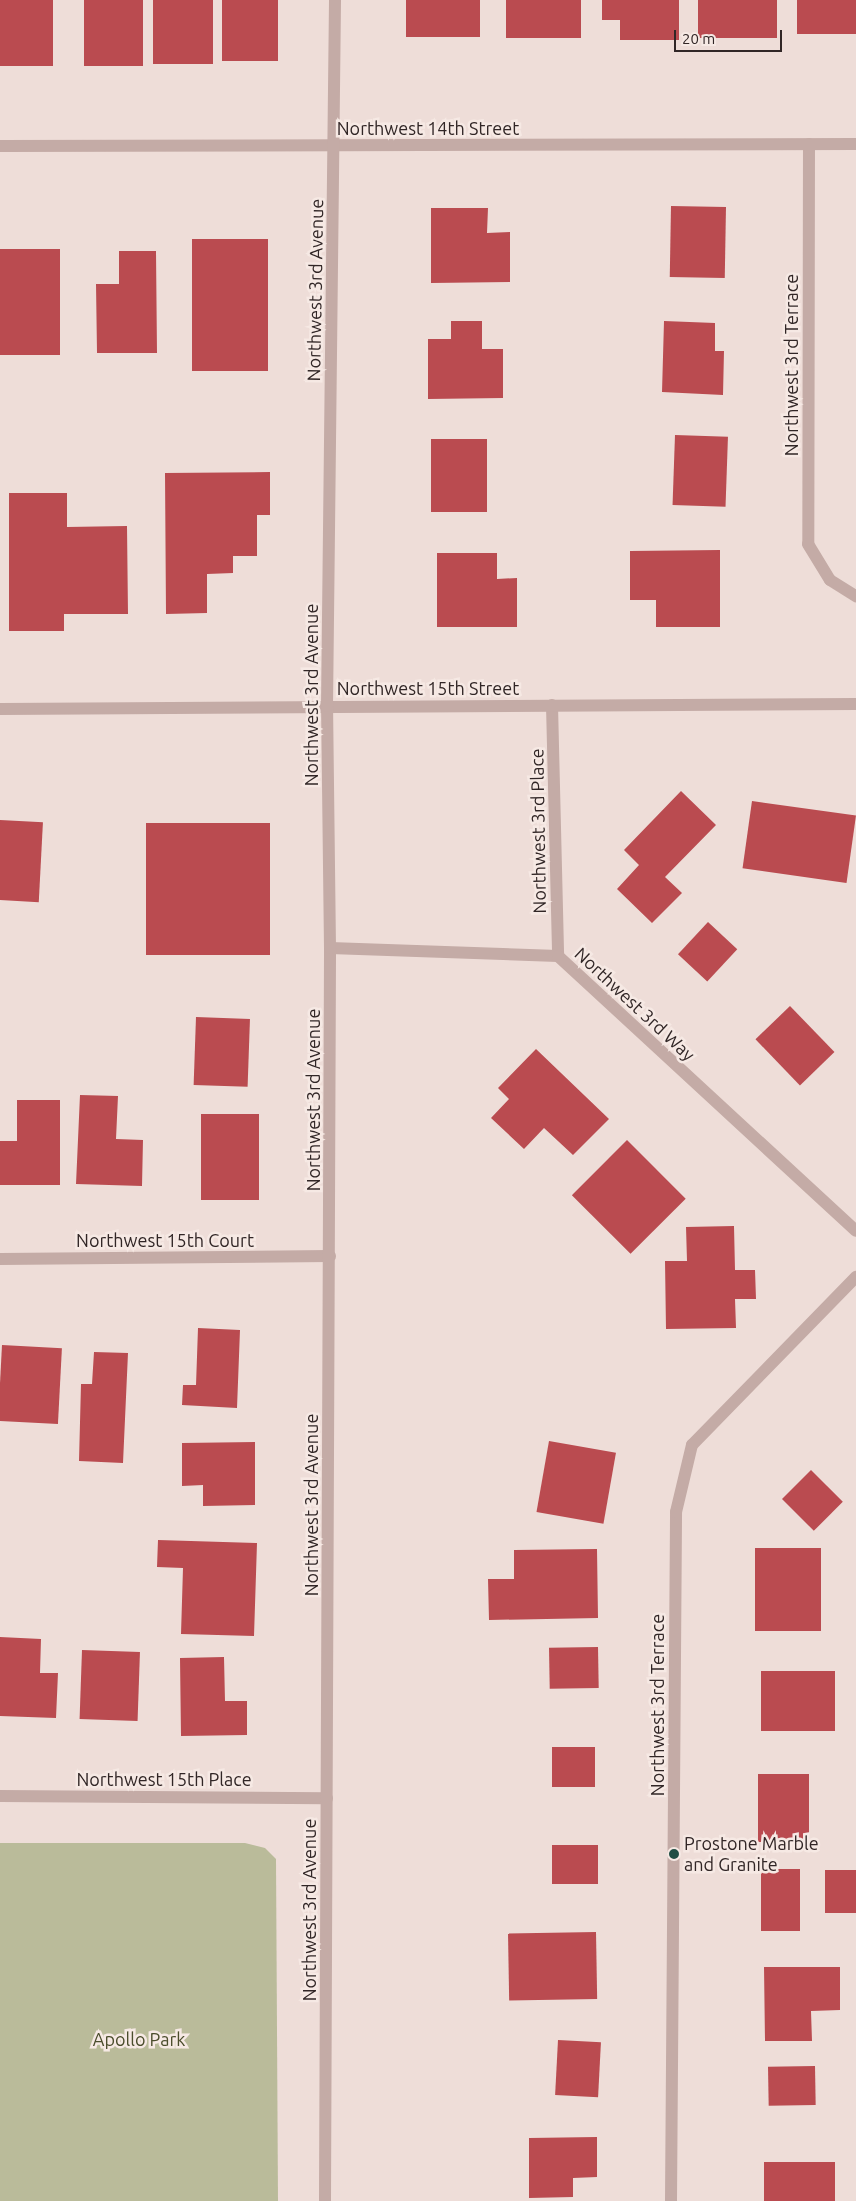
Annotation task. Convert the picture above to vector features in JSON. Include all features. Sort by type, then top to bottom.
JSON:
[{"type":"street","name":"Northwest 3rd Avenue","points":[[325,2201],[330,1256],[330,948],[327,706],[335,0]]},
{"type":"street","name":"Northwest 3rd Terrace","points":[[809,144],[808,544],[830,580],[856,596]]},
{"type":"street","name":"Northwest 14th Street","points":[[0,146],[856,144]]},
{"type":"street","name":"Northwest 15th Street","points":[[0,709],[856,704]]},
{"type":"street","name":"Northwest 3rd Place","points":[[552,705],[558,956]]},
{"type":"street","name":"Northwest 3rd Way","points":[[330,948],[558,956],[856,1231]]},
{"type":"street","name":"Northwest 15th Court","points":[[0,1259],[330,1256]]},
{"type":"street","name":"Northwest 3rd Terrace","points":[[671,2201],[676,1512],[692,1445],[856,1277]]},
{"type":"street","name":"Northwest 15th Place","points":[[0,1796],[327,1798]]},
{"type":"green space","name":"Apollo Park","points":[[0,1843],[245,1843],[265,1848],[276,1859],[278,2201],[0,2201]]},
{"type":"building","points":[[0,0],[53,0],[53,66],[0,66]]},
{"type":"building","points":[[84,0],[143,0],[143,66],[84,66]]},
{"type":"building","points":[[153,0],[213,0],[213,64],[153,64]]},
{"type":"building","points":[[222,0],[278,0],[278,61],[222,61]]},
{"type":"building","points":[[406,0],[480,0],[480,37],[406,37]]},
{"type":"building","points":[[506,0],[581,0],[581,38],[506,38]]},
{"type":"building","points":[[602,0],[679,0],[679,40],[620,40],[620,20],[602,20]]},
{"type":"building","points":[[698,0],[777,0],[777,38],[698,38]]},
{"type":"building","points":[[797,0],[856,0],[856,34],[797,34]]},
{"type":"building","points":[[671,206],[726,207],[725,278],[670,277]]},
{"type":"building","points":[[431,208],[488,208],[487,233],[510,232],[510,282],[431,283]]},
{"type":"building","points":[[192,239],[268,239],[268,371],[192,371]]},
{"type":"building","points":[[0,249],[60,249],[60,355],[0,355]]},
{"type":"building","points":[[119,251],[156,251],[157,353],[97,353],[96,284],[119,284]]},
{"type":"building","points":[[451,321],[482,321],[482,349],[503,349],[503,398],[428,399],[428,339],[451,339]]},
{"type":"building","points":[[664,321],[715,323],[715,351],[724,351],[723,395],[662,392]]},
{"type":"building","points":[[675,435],[728,437],[726,507],[673,505]]},
{"type":"building","points":[[431,439],[487,439],[487,512],[431,512]]},
{"type":"building","points":[[270,472],[270,515],[257,515],[257,556],[233,556],[233,573],[207,574],[207,613],[166,614],[165,473]]},
{"type":"building","points":[[9,493],[67,493],[67,527],[127,526],[128,614],[64,614],[64,631],[9,631]]},
{"type":"building","points":[[720,550],[720,627],[656,627],[656,600],[630,600],[630,551]]},
{"type":"building","points":[[437,553],[497,553],[497,579],[517,578],[517,627],[437,627]]},
{"type":"building","points":[[681,791],[716,825],[665,877],[682,893],[652,923],[617,889],[639,865],[624,850]]},
{"type":"building","points":[[752,801],[856,816],[847,883],[743,868]]},
{"type":"building","points":[[0,820],[43,822],[39,902],[0,900]]},
{"type":"building","points":[[146,823],[270,823],[270,955],[146,955]]},
{"type":"building","points":[[708,922],[737,949],[707,981],[678,954]]},
{"type":"building","points":[[790,1006],[834,1052],[800,1085],[755,1039]]},
{"type":"building","points":[[196,1017],[250,1019],[248,1087],[194,1085]]},
{"type":"building","points":[[536,1049],[609,1119],[573,1155],[544,1128],[524,1149],[491,1118],[509,1099],[498,1088]]},
{"type":"building","points":[[80,1095],[118,1096],[116,1139],[143,1140],[142,1186],[76,1184]]},
{"type":"building","points":[[17,1100],[60,1100],[60,1185],[0,1185],[0,1141],[17,1141]]},
{"type":"building","points":[[201,1114],[259,1114],[259,1200],[201,1200]]},
{"type":"building","points":[[627,1140],[686,1199],[631,1254],[572,1195]]},
{"type":"building","points":[[734,1226],[735,1270],[755,1270],[756,1299],[735,1299],[736,1328],[666,1329],[665,1261],[687,1261],[686,1227]]},
{"type":"building","points":[[198,1328],[240,1330],[237,1408],[182,1405],[183,1385],[196,1385]]},
{"type":"building","points":[[2,1345],[62,1348],[58,1424],[0,1421]]},
{"type":"building","points":[[94,1352],[128,1353],[123,1463],[79,1461],[81,1384],[92,1384]]},
{"type":"building","points":[[549,1441],[616,1453],[603,1524],[536,1512]]},
{"type":"building","points":[[255,1442],[255,1505],[203,1506],[203,1485],[182,1486],[182,1443]]},
{"type":"building","points":[[811,1470],[843,1502],[814,1531],[782,1499]]},
{"type":"building","points":[[158,1540],[257,1543],[254,1636],[181,1634],[183,1568],[157,1567]]},
{"type":"building","points":[[755,1548],[821,1548],[821,1631],[755,1631]]},
{"type":"building","points":[[597,1549],[598,1618],[489,1620],[488,1579],[514,1579],[514,1550]]},
{"type":"building","points":[[0,1637],[41,1639],[40,1673],[58,1673],[56,1718],[0,1716]]},
{"type":"building","points":[[598,1647],[599,1688],[550,1689],[549,1648]]},
{"type":"building","points":[[82,1650],[140,1652],[138,1721],[80,1719]]},
{"type":"building","points":[[224,1657],[225,1701],[247,1701],[247,1735],[181,1736],[180,1658]]},
{"type":"building","points":[[761,1671],[835,1671],[835,1731],[761,1731]]},
{"type":"building","points":[[552,1747],[595,1747],[595,1787],[552,1787]]},
{"type":"building","points":[[758,1774],[809,1774],[809,1842],[758,1842]]},
{"type":"building","points":[[552,1845],[598,1845],[598,1884],[552,1884]]},
{"type":"building","points":[[761,1869],[800,1869],[800,1931],[761,1931]]},
{"type":"building","points":[[825,1870],[856,1870],[856,1913],[825,1913]]},
{"type":"building","points":[[596,1932],[597,1999],[509,2001],[508,1934]]},
{"type":"building","points":[[764,1967],[840,1967],[840,2010],[811,2011],[812,2041],[765,2041]]},
{"type":"building","points":[[558,2040],[601,2042],[598,2097],[555,2095]]},
{"type":"building","points":[[815,2066],[816,2105],[769,2106],[768,2067]]},
{"type":"building","points":[[597,2137],[597,2177],[573,2178],[573,2197],[529,2198],[529,2138]]},
{"type":"building","points":[[764,2162],[835,2162],[835,2201],[764,2201]]},
{"type":"place","name":"Prostone Marble and Granite","points":[[674,1854]]}]
